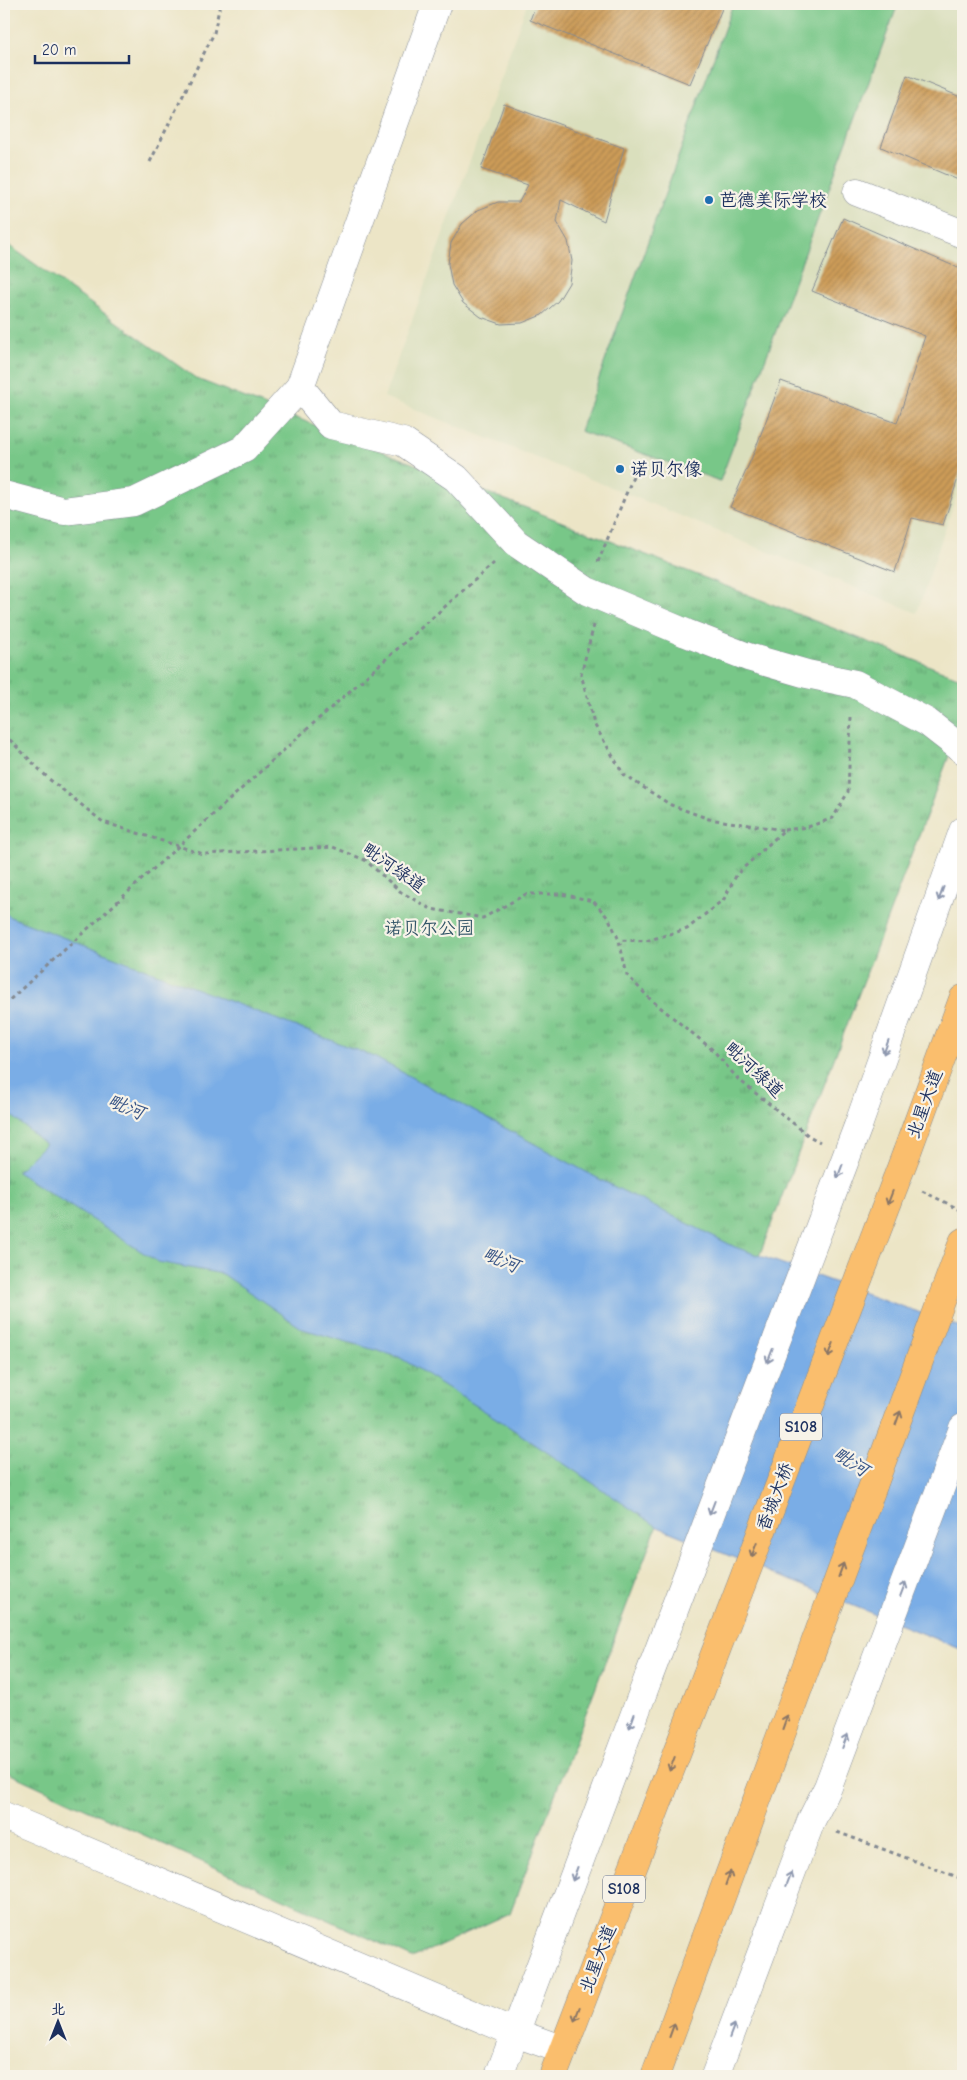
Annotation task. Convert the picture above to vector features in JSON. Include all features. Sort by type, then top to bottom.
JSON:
[{"type":"main road","name":"北星大道","points":[[907,1152],[963,999]]},
{"type":"main road","name":"香城大桥","points":[[696,1702],[907,1152]]},
{"type":"main road","points":[[655,2076],[963,1242]]},
{"type":"main road","name":"北星大道","points":[[553,2076],[696,1702]]},
{"type":"street","points":[[4,495],[64,511],[134,502],[244,449],[300,387],[437,4]]},
{"type":"street","points":[[857,192],[963,234]]},
{"type":"street","points":[[300,387],[331,425],[403,442],[456,478],[516,542],[594,594],[748,657],[807,674],[855,684],[927,722],[963,750]]},
{"type":"street","points":[[499,2076],[648,1676],[858,1126],[963,832]]},
{"type":"street","points":[[715,2076],[811,1821],[828,1787],[963,1428]]},
{"type":"street","points":[[4,1816],[516,2033],[563,2050]]},
{"type":"path","points":[[150,162],[195,76],[214,33],[220,4]]},
{"type":"path","points":[[640,460],[625,493],[594,594],[581,674],[594,724],[624,774],[671,805],[709,819],[784,830],[808,828],[833,818],[848,792],[849,741],[855,684]]},
{"type":"path","points":[[4,1005],[516,542]]},
{"type":"path","name":"毗河绿道","points":[[4,734],[49,779],[103,822],[203,854],[333,847],[365,860],[401,892],[431,910],[483,918],[526,894],[562,894],[592,901],[609,919],[619,940],[628,975],[650,999],[712,1050],[738,1079],[809,1136]]},
{"type":"path","points":[[619,940],[646,941],[687,929],[724,899],[737,874],[784,830]]},
{"type":"path","points":[[811,1821],[963,1879]]},
{"type":"shaded area","name":"芭德美际学校","points":[[527,4],[963,4],[963,475],[917,613],[625,493],[384,397]]},
{"type":"green space","points":[[733,4],[898,4],[720,481],[580,431]]},
{"type":"green space","name":"诺贝尔公园","points":[[4,242],[197,379],[963,679],[963,719],[510,1913],[412,1958],[4,1771]]},
{"type":"water","name":"毗河","points":[[4,912],[10,917],[372,1056],[601,1180],[735,1247],[963,1328],[963,1650],[658,1527],[502,1422],[399,1357],[303,1329],[223,1274],[158,1262],[17,1172],[45,1144],[4,1109]]},
{"type":"building","points":[[536,4],[724,4],[690,84],[530,20]]},
{"type":"building","points":[[907,75],[963,98],[963,182],[881,147]]},
{"type":"building","points":[[504,104],[624,148],[604,221],[561,200],[557,222],[568,241],[572,261],[569,283],[558,301],[542,315],[522,323],[501,324],[481,317],[463,303],[452,285],[448,264],[451,243],[462,224],[478,210],[498,202],[519,202],[528,185],[481,169]]},
{"type":"building","points":[[843,218],[963,270],[963,463],[943,525],[912,518],[895,572],[730,507],[753,455],[781,381],[897,423],[925,336],[812,291]]},
{"type":"place","name":"芭德美际学校","points":[[709,200]]},
{"type":"place","name":"诺贝尔像","points":[[620,469]]}]
